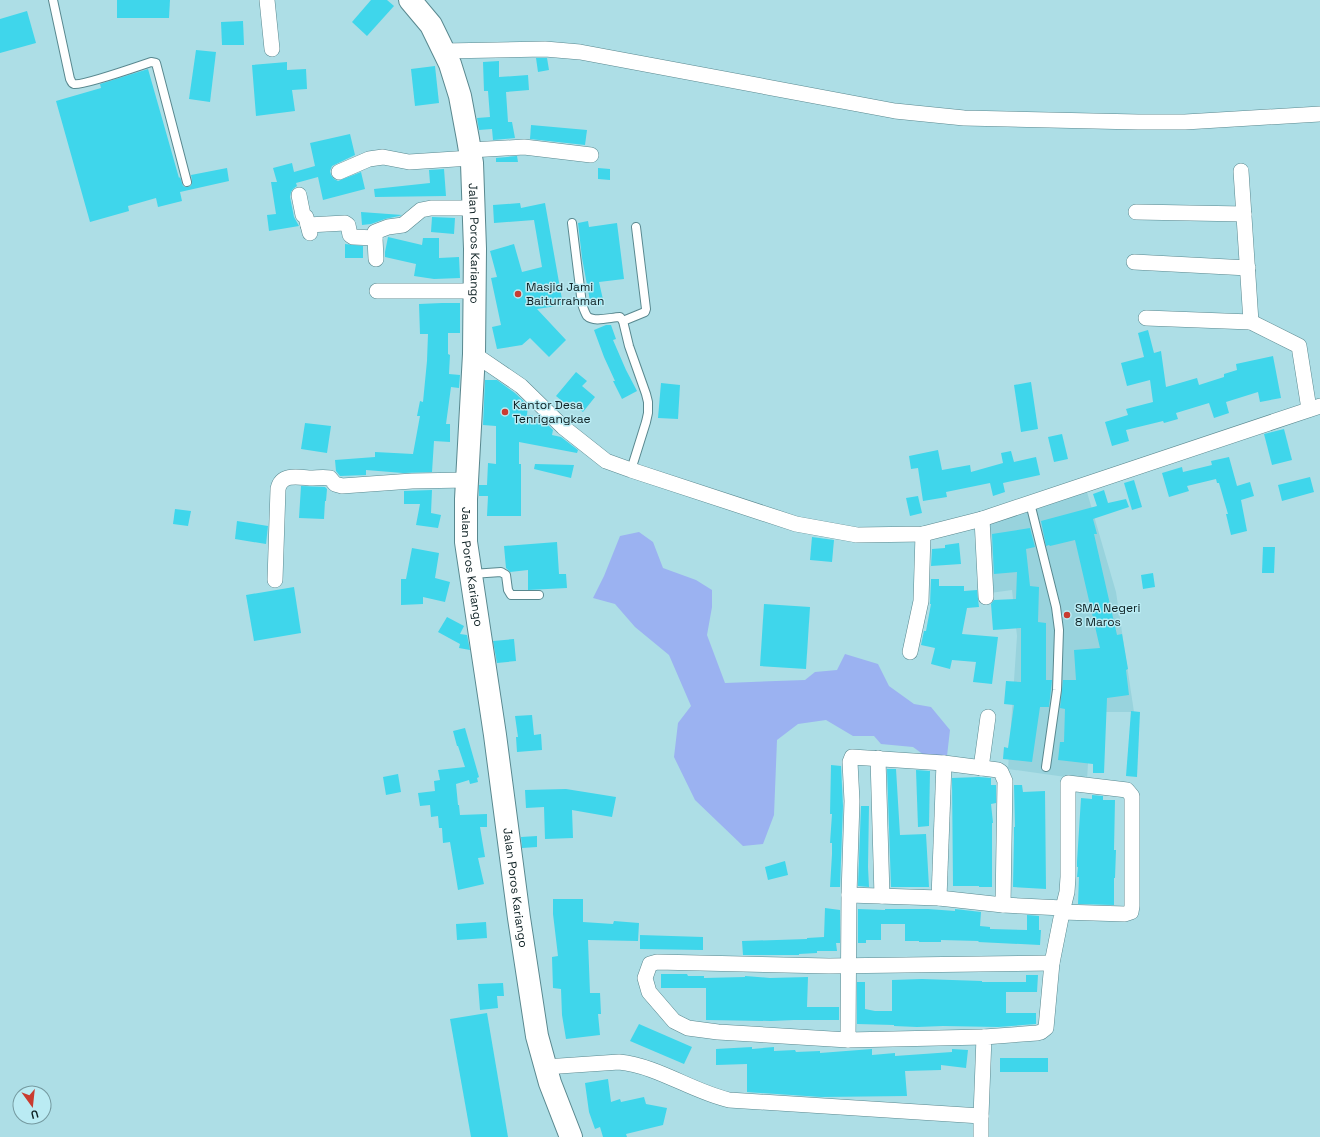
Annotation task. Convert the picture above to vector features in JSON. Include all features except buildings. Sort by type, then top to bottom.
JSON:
[{"type":"main road","name":"Jalan Poros Kariango","points":[[410,0],[431,25],[444,51],[460,96],[470,154],[474,208],[475,291],[474,354],[467,480],[466,536],[495,735],[519,918],[537,1036],[545,1067],[571,1137]]},
{"type":"street","points":[[267,0],[272,49]]},
{"type":"street","points":[[444,51],[546,49],[580,52],[895,111],[944,117],[1154,122],[1320,114]]},
{"type":"street","points":[[339,172],[369,159],[383,157],[409,162],[524,147],[591,155]]},
{"type":"street","points":[[1241,171],[1252,322]]},
{"type":"street","points":[[299,195],[303,215],[306,217],[309,229],[345,223],[348,225],[350,235],[353,237],[374,238]]},
{"type":"street","points":[[376,259],[374,238],[375,232],[380,229],[403,225],[421,210],[431,208],[474,208]]},
{"type":"street","points":[[1136,212],[1244,214]]},
{"type":"street","points":[[1134,262],[1248,268]]},
{"type":"street","points":[[377,290],[475,291]]},
{"type":"street","points":[[474,354],[521,386],[563,427],[606,461],[796,524],[857,535],[923,534],[982,519],[1315,407],[1299,346],[1252,322],[1146,318]]},
{"type":"street","points":[[275,580],[278,489],[279,484],[287,477],[330,478],[336,484],[342,486],[412,481],[467,480]]},
{"type":"street","points":[[982,519],[986,597]]},
{"type":"street","points":[[910,652],[921,601],[923,534]]},
{"type":"street","points":[[981,768],[988,717]]},
{"type":"street","points":[[848,1040],[849,895],[852,801],[850,762],[852,757],[944,763],[1002,772],[1005,780],[1003,905]]},
{"type":"street","points":[[878,758],[882,896]]},
{"type":"street","points":[[939,898],[944,763]]},
{"type":"street","points":[[849,895],[939,898],[1062,910],[1125,914],[1131,912],[1132,796],[1127,790],[1068,783],[1067,892],[1062,910],[1052,963],[1047,1025],[1044,1030],[1037,1033],[984,1037],[848,1040],[718,1032],[688,1028],[674,1020],[649,992],[645,978],[650,964],[657,962],[829,966],[1052,963]]},
{"type":"street","points":[[981,1137],[984,1037]]},
{"type":"street","points":[[545,1067],[619,1062],[643,1066],[690,1087],[718,1098],[729,1100],[981,1116]]},
{"type":"lane","points":[[53,0],[70,79],[73,83],[76,84],[90,81],[151,62],[156,64],[187,182]]},
{"type":"lane","points":[[572,223],[582,304],[588,316],[593,319],[620,317],[623,321],[629,346],[648,402],[646,422],[630,470]]},
{"type":"lane","points":[[623,321],[645,312],[646,309],[636,227]]},
{"type":"lane","points":[[1030,503],[1056,607],[1059,630],[1057,690],[1046,767]]},
{"type":"lane","points":[[471,574],[500,572],[506,575],[510,594],[539,595]]},
{"type":"shaded area","name":"SMA Negeri 8 Maros","points":[[1087,492],[1116,592],[1134,712],[1091,712],[1087,780],[1008,769],[1017,636],[1012,590],[990,593],[987,522]]},
{"type":"water","points":[[639,532],[653,542],[663,568],[696,580],[712,590],[712,607],[707,635],[725,683],[805,680],[815,672],[837,670],[845,654],[878,664],[889,686],[914,704],[931,707],[950,730],[947,756],[924,755],[913,747],[881,744],[874,736],[853,736],[826,720],[798,724],[777,740],[774,815],[763,844],[743,846],[695,800],[674,757],[678,723],[691,706],[669,655],[635,627],[615,604],[593,598],[604,576],[620,536]]},
{"type":"place","name":"Masjid Jami Baiturrahman","points":[[518,294]]},
{"type":"place","name":"Kantor Desa Tenrigangkae","points":[[505,412]]},
{"type":"place","name":"SMA Negeri 8 Maros","points":[[1067,615]]}]
